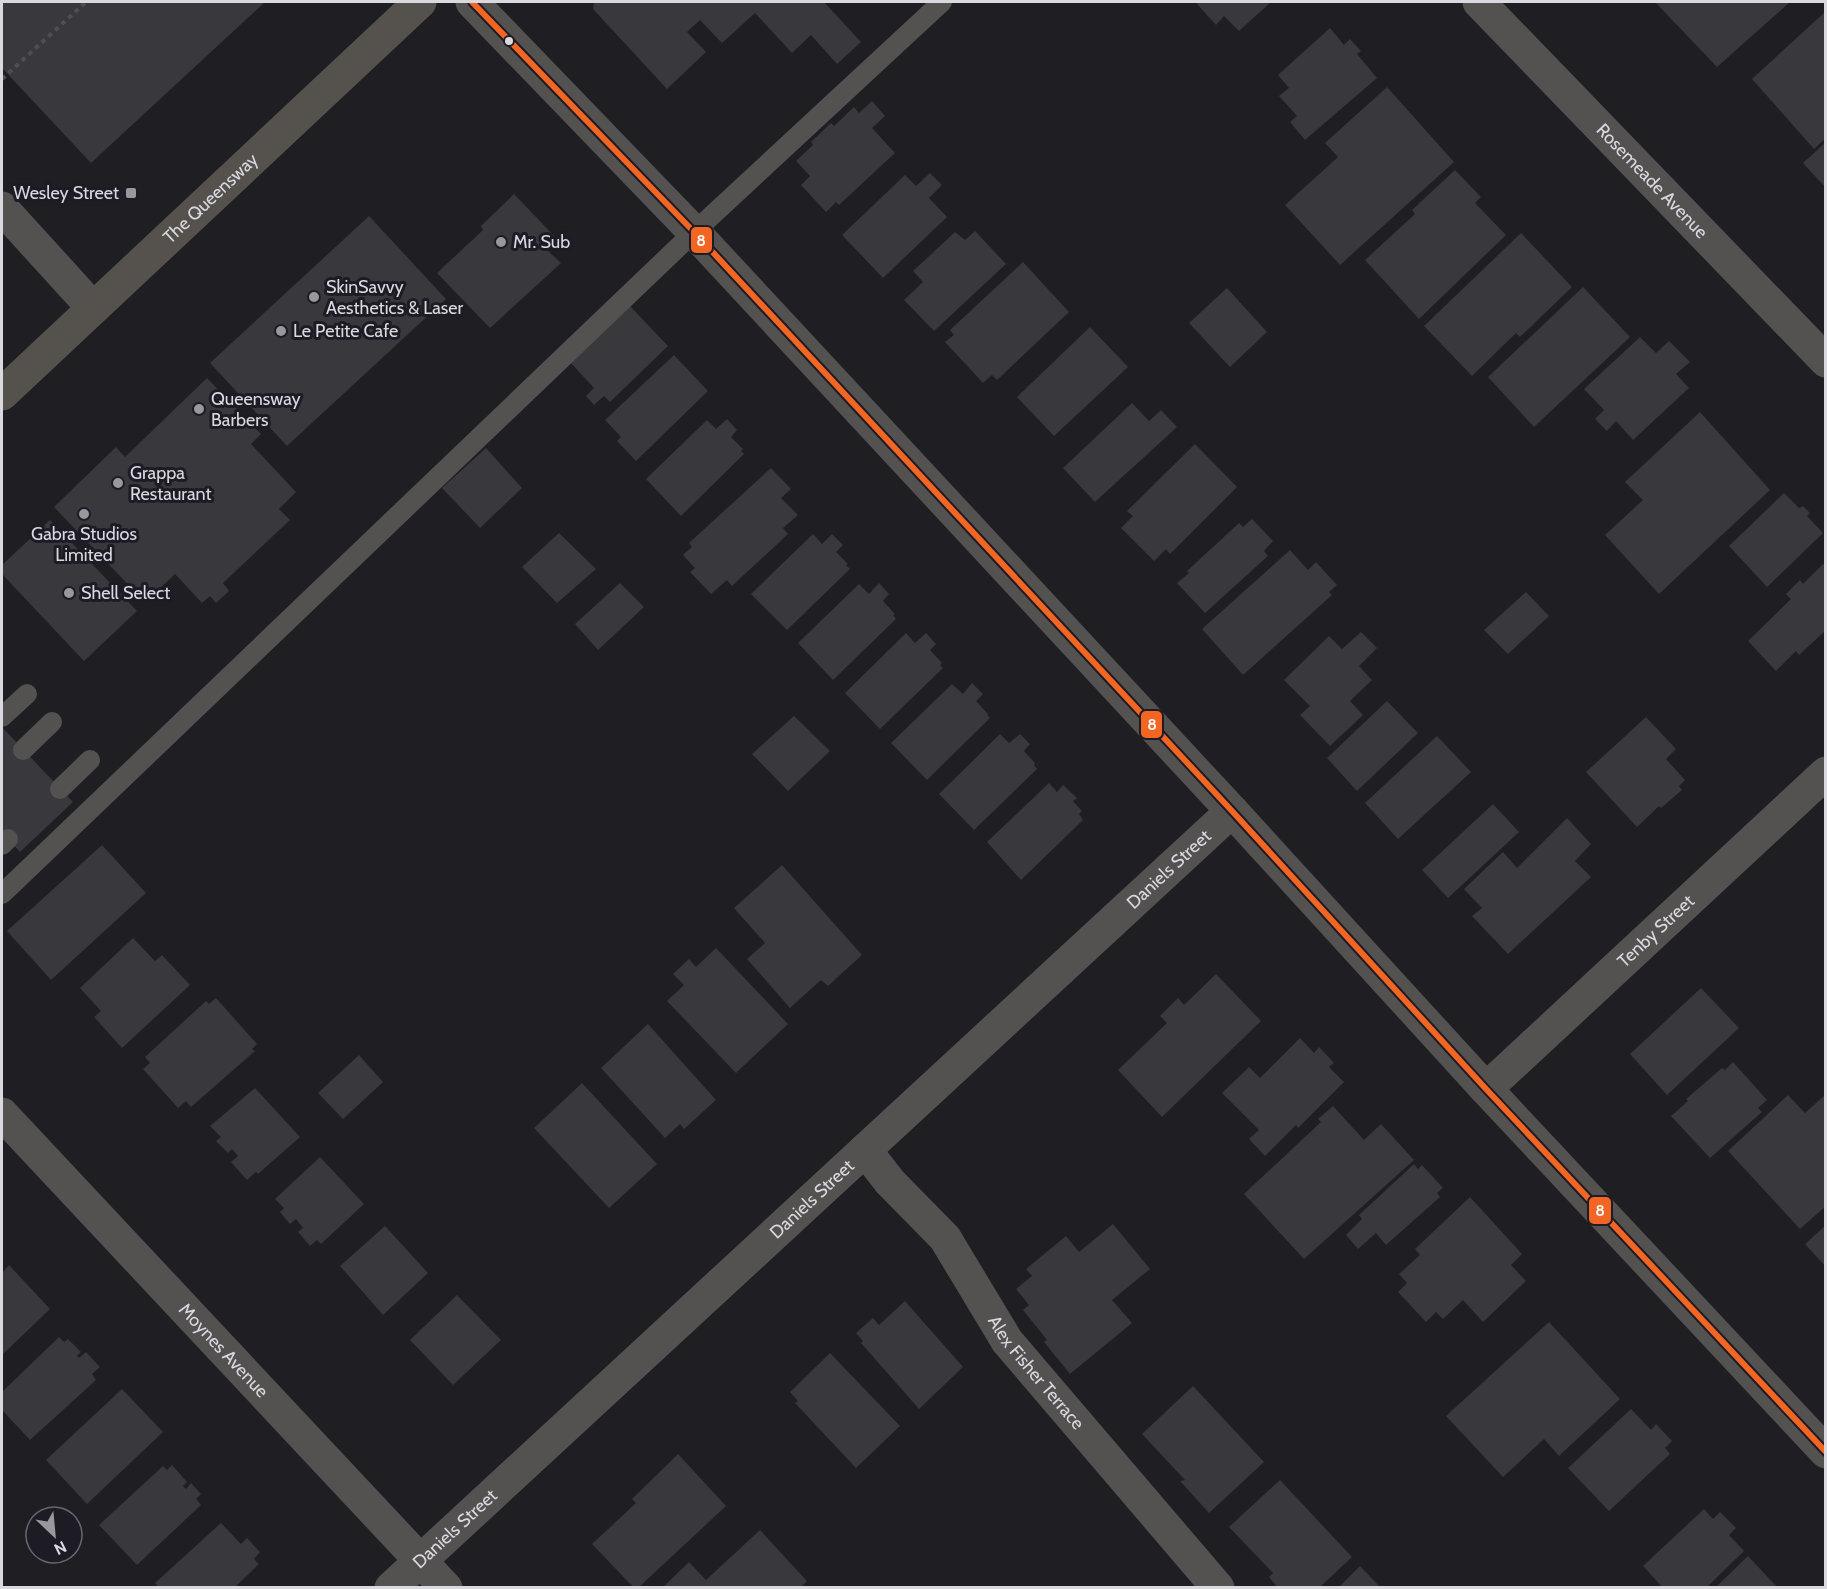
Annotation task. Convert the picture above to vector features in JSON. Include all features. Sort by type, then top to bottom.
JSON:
[{"type":"main road","name":"The Queensway","points":[[2,394],[420,2]]},
{"type":"street","points":[[472,2],[694,232],[1232,811],[1486,1089],[1826,1452]]},
{"type":"street","name":"Rosemeade Avenue","points":[[1479,2],[1826,361]]},
{"type":"street","points":[[2,208],[93,308]]},
{"type":"street","name":"Tenby Street","points":[[1486,1089],[1826,773]]},
{"type":"street","name":"Daniels Street","points":[[392,1587],[1232,811]]},
{"type":"street","name":"Moynes Avenue","points":[[2,1114],[446,1587]]},
{"type":"street","name":"Alex Fisher Terrace","points":[[865,1150],[890,1182],[945,1238],[1007,1341],[1218,1587]]},
{"type":"lane","points":[[2,894],[694,232],[942,2]]},
{"type":"lane","points":[[2,717],[27,694]]},
{"type":"lane","points":[[23,750],[52,722]]},
{"type":"lane","points":[[60,789],[90,760]]},
{"type":"path","points":[[2,79],[86,2]]},
{"type":"building","points":[[2,2],[265,2],[91,163],[2,68]]},
{"type":"building","points":[[594,2],[824,2],[861,42],[837,64],[811,35],[792,53],[755,13],[722,43],[700,20],[687,32],[706,52],[667,89],[593,9]]},
{"type":"building","points":[[1199,2],[1271,2],[1239,31],[1224,16],[1216,25],[1197,4]]},
{"type":"building","points":[[1655,2],[1790,2],[1717,67]]},
{"type":"building","points":[[1826,11],[1826,138],[1814,149],[1752,79]]},
{"type":"building","points":[[1330,28],[1344,45],[1350,39],[1361,51],[1357,54],[1377,78],[1305,140],[1290,122],[1297,116],[1279,96],[1289,88],[1278,75]]},
{"type":"building","points":[[1387,87],[1454,162],[1340,265],[1285,205],[1338,157],[1325,143]]},
{"type":"building","points":[[872,101],[885,116],[872,128],[895,153],[839,205],[836,202],[826,212],[801,185],[810,176],[796,161],[813,145],[811,142],[831,123],[834,126],[854,107],[859,113]]},
{"type":"building","points":[[1826,142],[1826,188],[1803,163]]},
{"type":"building","points":[[1455,170],[1481,197],[1475,203],[1506,235],[1419,319],[1365,260],[1415,214],[1412,210]]},
{"type":"building","points":[[930,173],[942,185],[929,198],[947,217],[883,278],[842,235],[905,175],[916,186]]},
{"type":"building","points":[[514,194],[559,241],[548,251],[561,263],[490,328],[437,273],[483,230],[481,226]]},
{"type":"building","points":[[369,216],[446,299],[287,446],[210,363]]},
{"type":"building","points":[[975,231],[1006,264],[934,331],[904,300],[923,282],[913,271],[955,232],[965,240]]},
{"type":"building","points":[[1521,233],[1572,287],[1520,337],[1516,333],[1472,376],[1424,326]]},
{"type":"building","points":[[1023,262],[1069,312],[997,380],[992,375],[983,383],[945,342],[954,335],[950,330]]},
{"type":"building","points":[[1583,287],[1630,337],[1534,427],[1488,377]]},
{"type":"building","points":[[1227,288],[1267,332],[1230,367],[1189,323]]},
{"type":"building","points":[[630,306],[668,346],[610,402],[604,396],[594,405],[586,396],[594,388],[570,362]]},
{"type":"building","points":[[1090,327],[1128,367],[1054,436],[1017,397]]},
{"type":"building","points":[[1640,337],[1656,353],[1669,341],[1690,362],[1676,374],[1689,388],[1633,440],[1616,421],[1607,431],[1595,419],[1604,410],[1584,389]]},
{"type":"building","points":[[674,355],[708,391],[636,461],[617,441],[621,437],[605,420]]},
{"type":"building","points":[[207,378],[261,434],[251,444],[296,492],[279,509],[290,520],[223,583],[229,591],[216,603],[210,596],[202,603],[175,574],[153,595],[145,587],[138,595],[54,507],[116,447],[125,457]]},
{"type":"building","points":[[1132,403],[1149,421],[1161,410],[1177,427],[1095,502],[1063,468]]},
{"type":"building","points":[[1700,412],[1770,490],[1659,594],[1605,535],[1643,500],[1625,482]]},
{"type":"building","points":[[727,419],[737,430],[731,437],[743,449],[741,451],[744,454],[681,516],[646,479],[707,420],[716,429]]},
{"type":"building","points":[[1195,444],[1237,487],[1170,554],[1166,549],[1154,561],[1121,528],[1133,516],[1127,511]]},
{"type":"building","points":[[486,448],[522,488],[480,528],[442,488]]},
{"type":"building","points":[[771,468],[791,489],[781,498],[798,515],[783,528],[788,534],[732,586],[727,580],[711,594],[690,572],[695,568],[683,555],[692,547],[689,543]]},
{"type":"building","points":[[1784,493],[1799,508],[1803,506],[1810,513],[1807,516],[1823,533],[1767,587],[1729,546]]},
{"type":"building","points":[[1252,519],[1273,541],[1264,551],[1268,556],[1205,613],[1177,583],[1239,523],[1243,527]]},
{"type":"building","name":"Shell Select","points":[[50,520],[137,611],[84,661],[2,574],[2,565]]},
{"type":"building","points":[[559,533],[596,569],[557,603],[522,567]]},
{"type":"building","points":[[813,534],[822,544],[832,534],[843,545],[836,552],[850,569],[787,630],[751,594]]},
{"type":"building","points":[[1290,550],[1308,570],[1316,562],[1337,585],[1329,592],[1332,595],[1243,675],[1202,629]]},
{"type":"building","points":[[1823,564],[1826,566],[1826,630],[1799,655],[1796,651],[1776,671],[1748,641],[1791,599],[1786,594],[1800,580],[1803,584]]},
{"type":"building","points":[[620,583],[644,607],[598,650],[575,624]]},
{"type":"building","points":[[879,583],[889,594],[883,601],[895,614],[893,615],[896,619],[833,680],[798,643],[859,584],[869,594]]},
{"type":"building","points":[[1526,592],[1549,616],[1508,654],[1484,630]]},
{"type":"building","points":[[1361,632],[1377,648],[1359,666],[1372,680],[1350,701],[1363,715],[1330,746],[1300,715],[1310,706],[1284,680],[1329,636],[1342,649]]},
{"type":"building","points":[[906,633],[915,643],[926,633],[936,644],[930,650],[942,663],[940,665],[943,668],[880,729],[845,693]]},
{"type":"building","points":[[972,683],[983,694],[976,701],[990,718],[927,780],[891,743],[952,684],[963,694]]},
{"type":"building","points":[[1387,701],[1418,733],[1357,791],[1327,758]]},
{"type":"building","points":[[794,716],[830,751],[788,791],[752,754]]},
{"type":"building","points":[[1646,717],[1676,749],[1666,759],[1685,780],[1679,786],[1682,790],[1661,808],[1659,806],[1637,827],[1586,772]]},
{"type":"building","points":[[2,727],[73,802],[20,852],[2,833]]},
{"type":"building","points":[[1000,734],[1009,743],[1020,734],[1030,744],[1024,751],[1035,763],[1037,769],[974,830],[939,794]]},
{"type":"building","points":[[1437,736],[1471,772],[1398,839],[1365,803]]},
{"type":"building","points":[[1049,783],[1057,792],[1063,785],[1077,798],[1073,801],[1082,811],[1079,814],[1083,820],[1021,880],[987,842]]},
{"type":"building","points":[[1493,804],[1519,832],[1448,898],[1422,870]]},
{"type":"building","points":[[1567,818],[1591,844],[1575,861],[1591,877],[1508,954],[1472,916],[1482,908],[1464,889],[1503,852],[1517,868]]},
{"type":"building","points":[[102,845],[146,893],[51,980],[7,931]]},
{"type":"building","points":[[782,865],[862,955],[828,986],[821,980],[790,1008],[747,959],[765,943],[734,908]]},
{"type":"building","points":[[133,938],[155,961],[162,955],[190,985],[122,1048],[94,1017],[101,1011],[80,988]]},
{"type":"building","points":[[716,948],[788,1024],[736,1073],[667,1001],[684,985],[673,974],[689,959],[696,967]]},
{"type":"building","points":[[1216,974],[1261,1021],[1162,1117],[1118,1070],[1167,1023],[1160,1016],[1178,998],[1184,1005]]},
{"type":"building","points":[[1701,988],[1739,1028],[1667,1095],[1630,1054]]},
{"type":"building","points":[[216,998],[257,1044],[252,1049],[255,1051],[191,1107],[186,1101],[178,1108],[143,1069],[150,1063],[145,1057],[206,1001],[209,1004]]},
{"type":"building","points":[[648,1024],[716,1100],[684,1129],[680,1124],[665,1138],[601,1068]]},
{"type":"building","points":[[1300,1038],[1314,1053],[1319,1047],[1334,1063],[1329,1067],[1344,1082],[1298,1128],[1296,1125],[1265,1156],[1249,1139],[1259,1130],[1222,1093],[1249,1067],[1260,1078]]},
{"type":"building","points":[[359,1055],[383,1082],[343,1119],[318,1093]]},
{"type":"building","points":[[1733,1062],[1767,1100],[1758,1108],[1762,1112],[1710,1158],[1671,1116],[1688,1101],[1686,1099],[1722,1068],[1725,1070]]},
{"type":"building","points":[[582,1083],[657,1164],[609,1208],[534,1128]]},
{"type":"building","points":[[255,1088],[300,1137],[258,1174],[256,1172],[247,1180],[231,1162],[238,1156],[232,1149],[228,1153],[216,1141],[221,1137],[210,1126]]},
{"type":"building","points":[[1826,1094],[1826,1206],[1800,1229],[1728,1151],[1788,1095],[1805,1113]]},
{"type":"building","points":[[1333,1106],[1364,1140],[1381,1124],[1414,1160],[1304,1259],[1244,1194],[1321,1122],[1318,1119]]},
{"type":"building","points":[[320,1157],[364,1204],[321,1244],[317,1240],[310,1246],[298,1232],[303,1228],[296,1219],[290,1224],[280,1212],[284,1208],[275,1199]]},
{"type":"building","points":[[1414,1164],[1418,1169],[1422,1165],[1443,1188],[1437,1193],[1440,1197],[1386,1245],[1376,1233],[1358,1249],[1346,1235],[1362,1219],[1359,1215]]},
{"type":"building","points":[[1470,1197],[1522,1254],[1511,1265],[1526,1281],[1483,1322],[1463,1300],[1443,1319],[1436,1312],[1426,1322],[1398,1292],[1407,1283],[1399,1274],[1420,1255],[1415,1249]]},
{"type":"building","points":[[1113,1224],[1150,1269],[1112,1300],[1132,1323],[1070,1374],[1044,1342],[1047,1340],[1023,1310],[1029,1305],[1016,1289],[1032,1276],[1026,1269],[1066,1236],[1079,1252]]},
{"type":"building","points":[[1826,1225],[1826,1267],[1805,1244]]},
{"type":"building","points":[[385,1226],[428,1273],[383,1315],[340,1266]]},
{"type":"building","points":[[9,1265],[50,1309],[2,1355],[2,1273]]},
{"type":"building","points":[[457,1295],[501,1340],[453,1385],[410,1340]]},
{"type":"building","points":[[905,1301],[963,1367],[919,1409],[861,1343],[863,1341],[856,1333],[873,1318],[879,1325]]},
{"type":"building","points":[[1549,1322],[1620,1399],[1559,1456],[1544,1439],[1503,1477],[1446,1416]]},
{"type":"building","points":[[59,1337],[64,1342],[68,1339],[81,1352],[77,1356],[79,1358],[86,1352],[100,1367],[92,1374],[96,1380],[30,1440],[2,1410],[2,1392]]},
{"type":"building","points":[[830,1353],[900,1426],[856,1468],[795,1403],[798,1401],[790,1392]]},
{"type":"building","points":[[1193,1386],[1264,1462],[1209,1513],[1180,1481],[1185,1480],[1142,1434]]},
{"type":"building","points":[[122,1389],[163,1432],[87,1504],[46,1460]]},
{"type":"building","points":[[1631,1409],[1651,1430],[1656,1424],[1672,1441],[1665,1448],[1670,1454],[1609,1511],[1568,1468]]},
{"type":"building","points":[[678,1454],[726,1506],[638,1588],[634,1588],[592,1544],[636,1503],[632,1499]]},
{"type":"building","points":[[172,1465],[187,1482],[183,1486],[186,1489],[191,1483],[201,1494],[196,1499],[201,1505],[137,1565],[99,1525],[163,1466],[167,1470]]},
{"type":"building","points":[[1280,1480],[1352,1557],[1319,1588],[1278,1588],[1269,1577],[1273,1573],[1229,1527]]},
{"type":"building","points":[[1704,1509],[1713,1519],[1720,1512],[1736,1528],[1729,1535],[1744,1551],[1706,1588],[1663,1588],[1643,1566]]},
{"type":"building","points":[[221,1523],[241,1544],[247,1538],[260,1552],[254,1559],[259,1564],[234,1588],[159,1588],[155,1583]]},
{"type":"building","points":[[760,1530],[807,1581],[800,1588],[662,1588],[689,1562],[706,1580]]},
{"type":"building","points":[[1748,1556],[1778,1588],[1715,1588]]},
{"type":"building","points":[[1360,1566],[1381,1588],[1338,1588]]},
{"type":"transit line","name":"8","points":[[472,2],[694,232],[1232,811],[1486,1089],[1826,1452]]},
{"type":"place","name":"Wesley Street","points":[[131,193]]},
{"type":"place","name":"Mr. Sub","points":[[501,242]]},
{"type":"place","name":"SkinSavvy Aesthetics & Laser","points":[[314,297]]},
{"type":"place","name":"Le Petite Cafe","points":[[281,331]]},
{"type":"place","name":"Queensway Barbers","points":[[199,409]]},
{"type":"place","name":"Grappa Restaurant","points":[[118,483]]},
{"type":"place","name":"Gabra Studios Limited","points":[[84,514]]},
{"type":"place","name":"Shell Select","points":[[69,593]]}]
